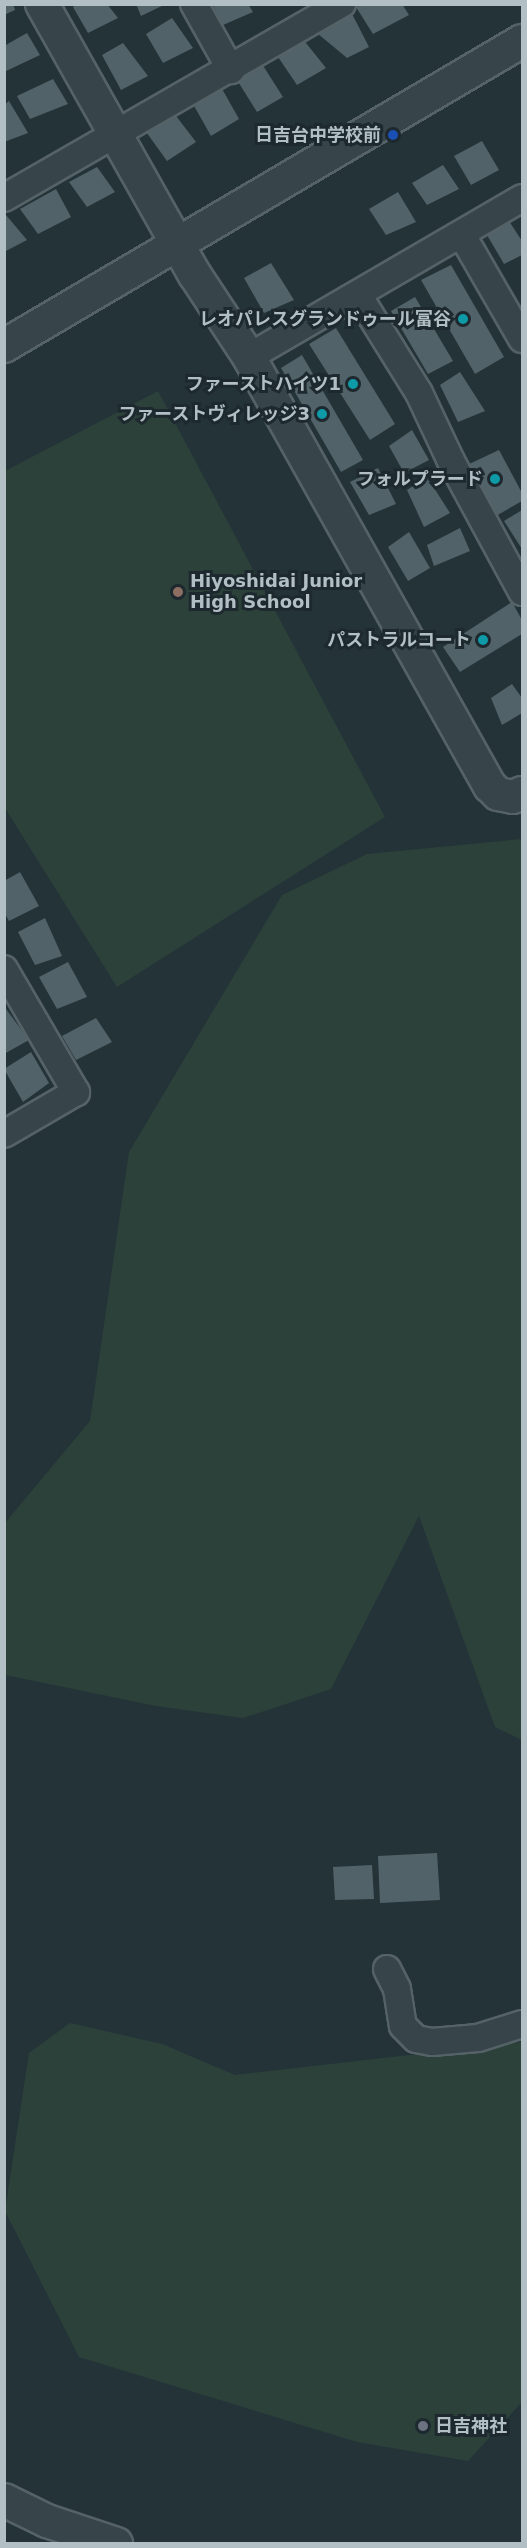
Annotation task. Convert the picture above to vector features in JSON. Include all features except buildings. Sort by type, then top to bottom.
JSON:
[{"type":"street","points":[[42,4],[118,134],[179,246],[249,357],[490,786],[498,794],[513,797],[522,793]]},
{"type":"street","points":[[194,4],[231,70]]},
{"type":"street","points":[[6,192],[118,134],[231,70],[335,6]]},
{"type":"street","points":[[4,346],[179,246],[522,41]]},
{"type":"street","points":[[249,357],[522,198]]},
{"type":"street","points":[[462,235],[522,339]]},
{"type":"street","points":[[358,295],[419,393],[451,461],[522,592]]},
{"type":"street","points":[[4,969],[76,1092],[4,1134]]},
{"type":"street","points":[[387,1969],[398,1989],[403,2026],[416,2039],[432,2042],[478,2038],[522,2024]]},
{"type":"street","points":[[4,2500],[47,2521],[116,2544]]},
{"type":"green space","name":"Hiyoshidai Junior High School","points":[[158,391],[385,817],[117,987],[5,808],[5,471]]},
{"type":"green space","points":[[522,839],[522,1740],[495,1727],[419,1516],[331,1689],[243,1718],[156,1706],[5,1675],[5,1523],[90,1421],[129,1152],[282,895],[367,854]]},
{"type":"green space","points":[[70,2023],[162,2044],[235,2075],[522,2042],[522,2402],[468,2461],[357,2442],[79,2357],[5,2211],[29,2053]]},
{"type":"place","name":"日吉台中学校前","points":[[393,135]]},
{"type":"place","name":"レオパレスグランドゥール富谷","points":[[463,319]]},
{"type":"place","name":"ファーストハイツ1","points":[[353,384]]},
{"type":"place","name":"ファーストヴィレッジ3","points":[[322,414]]},
{"type":"place","name":"フォルプラード","points":[[495,479]]},
{"type":"place","name":"Hiyoshidai Junior High School","points":[[178,592]]},
{"type":"place","name":"パストラルコート","points":[[483,640]]},
{"type":"place","name":"日吉神社","points":[[423,2426]]}]
